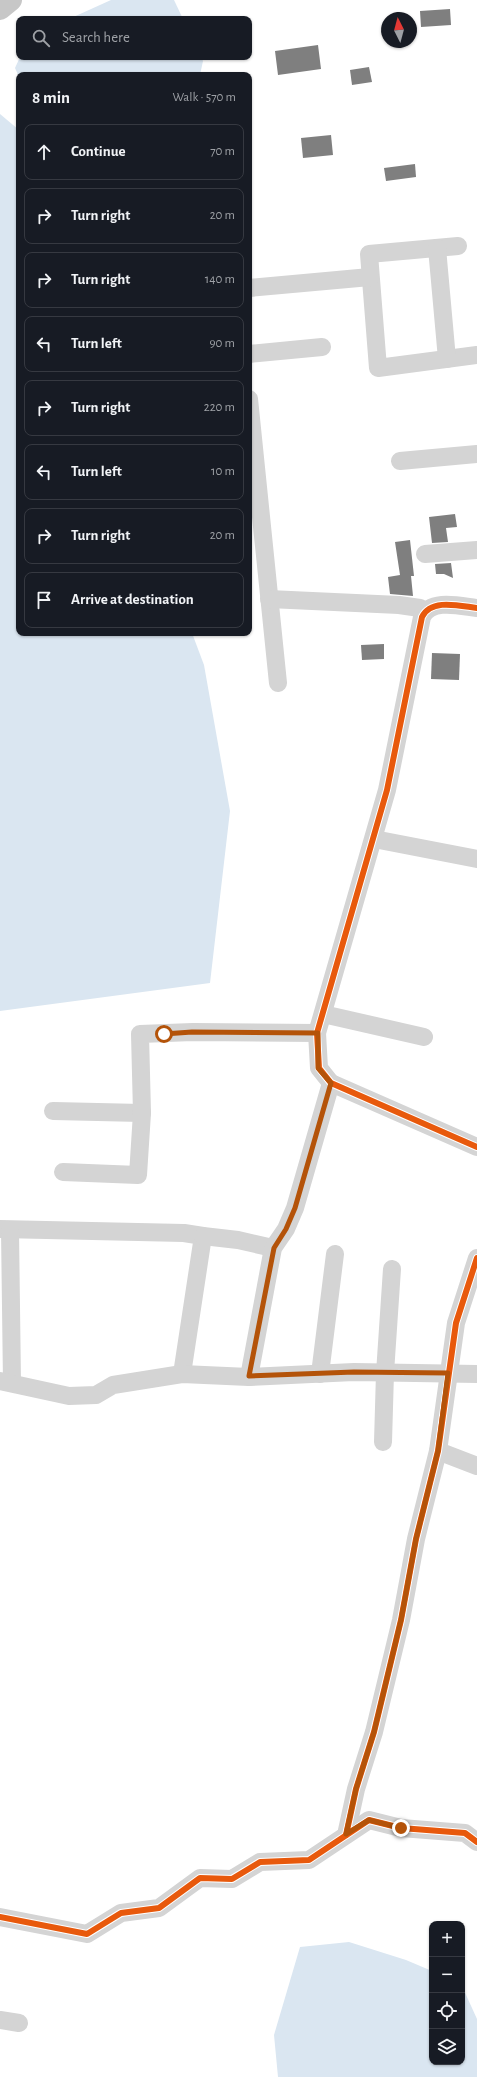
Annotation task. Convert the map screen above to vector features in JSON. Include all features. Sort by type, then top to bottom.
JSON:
[{"type":"main road","points":[[0,9],[11,0]]},
{"type":"street","points":[[458,246],[369,254],[378,368],[477,355]]},
{"type":"street","points":[[437,248],[447,359]]},
{"type":"street","points":[[252,288],[370,277]]},
{"type":"street","points":[[252,354],[322,347]]},
{"type":"street","points":[[252,429],[278,683]]},
{"type":"street","points":[[400,461],[477,454]]},
{"type":"street","points":[[425,554],[477,550]]},
{"type":"street","points":[[269,599],[414,606],[425,611]]},
{"type":"street","points":[[477,608],[441,605],[433,606],[425,611],[422,617],[388,783],[374,839],[318,1033],[318,1068],[331,1083],[477,1147]]},
{"type":"street","points":[[374,839],[477,860]]},
{"type":"street","points":[[323,1014],[424,1037]]},
{"type":"street","points":[[63,1172],[138,1174],[142,1113],[140,1034],[192,1032],[318,1033]]},
{"type":"street","points":[[249,1376],[274,1248],[286,1229],[295,1208],[331,1083]]},
{"type":"street","points":[[53,1112],[142,1113]]},
{"type":"street","points":[[274,1248],[238,1240],[184,1233],[5,1229],[6,1382],[69,1396],[96,1395],[113,1385],[182,1374],[249,1376],[385,1373],[477,1374]]},
{"type":"street","points":[[182,1374],[203,1236]]},
{"type":"street","points":[[320,1374],[335,1254]]},
{"type":"street","points":[[346,1834],[356,1789],[374,1732],[401,1620],[416,1539],[438,1451],[456,1323],[477,1258]]},
{"type":"street","points":[[383,1442],[385,1373],[392,1269]]},
{"type":"street","points":[[438,1451],[477,1466]]},
{"type":"street","points":[[0,1917],[87,1934],[121,1913],[159,1908],[200,1878],[232,1879],[260,1862],[309,1860],[369,1820],[401,1828],[465,1833],[477,1842]]},
{"type":"street","points":[[0,2020],[19,2023]]},
{"type":"shaded area","points":[[111,0],[174,0],[182,16],[76,16]]},
{"type":"shaded area","points":[[19,60],[203,61],[201,72],[17,72],[15,68]]},
{"type":"shaded area","points":[[0,114],[16,127],[16,636],[193,636],[204,665],[230,811],[210,983],[0,1011]]},
{"type":"shaded area","points":[[349,1942],[406,1960],[429,1970],[429,2065],[465,2065],[465,1993],[477,2019],[477,2077],[278,2077],[274,2035],[300,1947]]},
{"type":"building","points":[[450,9],[451,25],[421,27],[420,11]]},
{"type":"building","points":[[318,45],[321,69],[278,75],[275,51]]},
{"type":"building","points":[[369,67],[372,82],[352,85],[350,70]]},
{"type":"building","points":[[331,135],[333,155],[303,158],[301,138]]},
{"type":"building","points":[[415,164],[416,177],[386,181],[384,168]]},
{"type":"building","points":[[455,514],[457,527],[446,528],[448,542],[432,543],[429,517]]},
{"type":"building","points":[[410,540],[414,576],[411,576],[413,596],[390,594],[388,577],[400,575],[395,542]]},
{"type":"building","points":[[451,563],[453,578],[444,574],[436,574],[435,564]]},
{"type":"building","points":[[384,644],[384,659],[362,660],[361,645]]},
{"type":"building","points":[[432,653],[460,654],[459,680],[431,679]]},
{"type":"cycle path","points":[[477,608],[439,605],[426,611],[422,617],[387,790],[317,1033],[319,1068],[331,1083],[477,1147]]},
{"type":"cycle path","points":[[346,1835],[356,1789],[374,1732],[401,1620],[416,1539],[438,1451],[456,1323],[477,1258]]},
{"type":"cycle path","points":[[0,1917],[87,1934],[121,1913],[159,1908],[200,1878],[232,1879],[260,1862],[309,1860],[369,1820],[401,1828],[465,1833],[477,1842]]},
{"type":"route","points":[[164,1034],[192,1032],[318,1033],[318,1068],[331,1083],[295,1208],[286,1229],[274,1248],[249,1376],[354,1372],[448,1373],[438,1451],[416,1539],[401,1620],[374,1732],[356,1789],[346,1834],[369,1820],[401,1828]]}]
